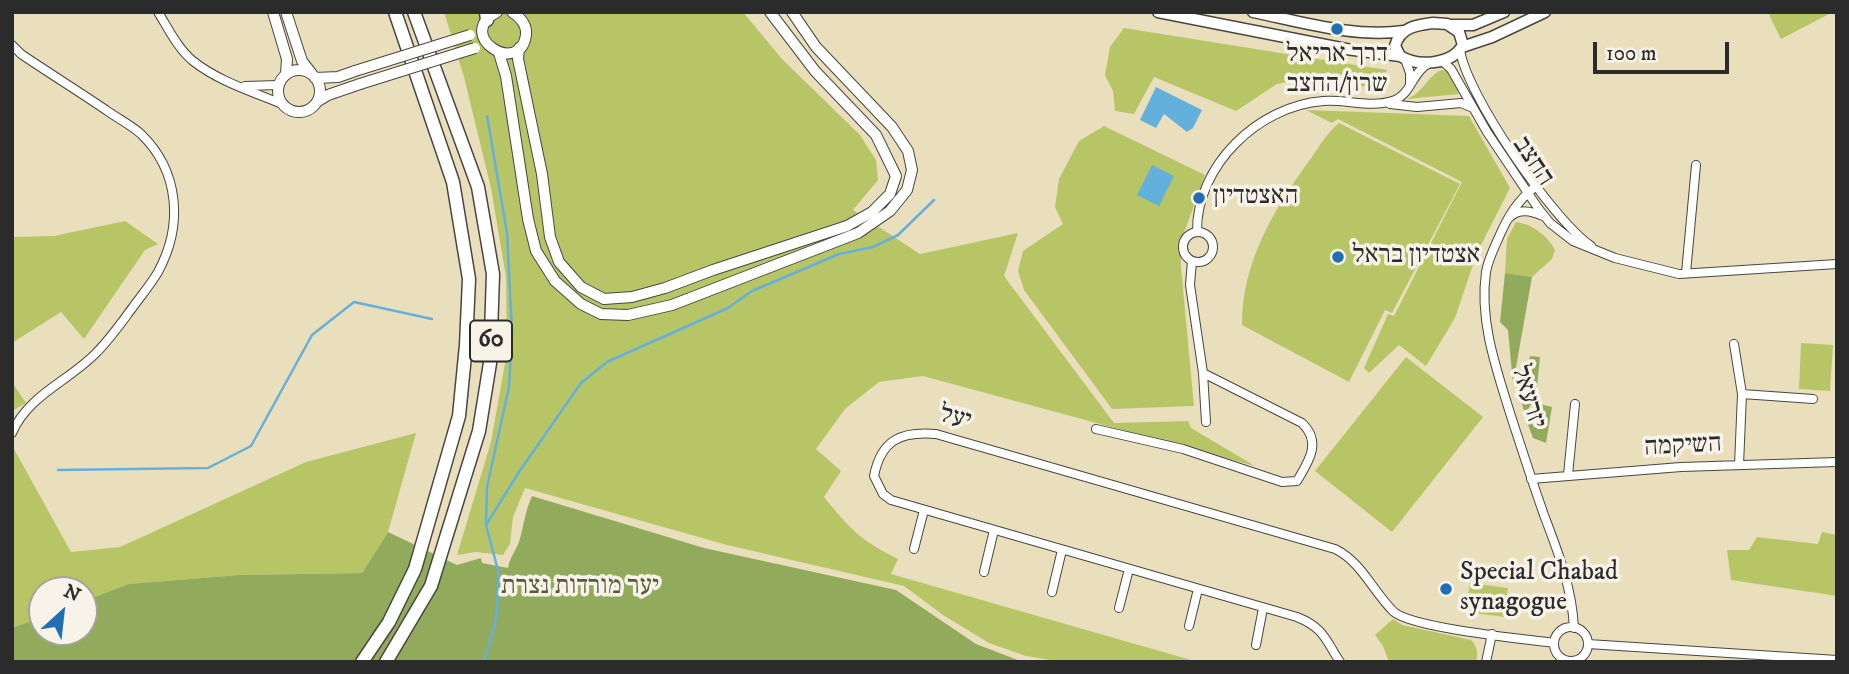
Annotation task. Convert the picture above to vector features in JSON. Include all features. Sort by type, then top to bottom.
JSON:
[{"type":"highway","name":"60","points":[[362,662],[389,622],[415,569],[459,416],[466,345],[469,279],[453,182],[395,12]]},
{"type":"highway","name":"60","points":[[386,662],[431,586],[479,431],[490,363],[493,274],[478,187],[414,12]]},
{"type":"main road","points":[[1158,12],[1346,49],[1436,61],[1545,12]]},
{"type":"main road","points":[[1253,12],[1349,31],[1386,34],[1433,23],[1473,25],[1504,12]]},
{"type":"main road","points":[[1449,25],[1460,32],[1461,48]]},
{"type":"main road","points":[[1402,58],[1395,46],[1404,31]]},
{"type":"street","points":[[158,12],[192,61],[282,104],[293,112],[307,111],[328,95],[475,48],[506,54],[519,48]]},
{"type":"street","points":[[273,12],[287,59],[286,74],[278,85],[282,104]]},
{"type":"street","points":[[286,12],[302,61],[320,87],[318,101]]},
{"type":"street","points":[[512,12],[518,16],[525,28],[526,36],[519,48],[518,59],[542,174],[550,237],[559,262],[581,287],[604,299],[632,297],[665,288],[848,226],[872,212],[890,194],[897,176],[876,135],[815,71],[770,12]]},
{"type":"street","points":[[488,18],[484,40],[496,52],[506,76],[528,219],[536,251],[555,281],[581,303],[601,314],[628,315],[671,305],[858,233],[890,211],[907,190],[912,170],[908,151],[892,127],[816,47],[792,12]]},
{"type":"street","points":[[286,74],[299,70],[314,76],[338,77],[478,32],[488,18]]},
{"type":"street","points":[[12,46],[141,134],[160,158],[171,178],[175,215],[158,272],[116,331],[96,354],[50,388],[31,406],[12,433]]},
{"type":"street","name":"החצב","points":[[1461,48],[1462,61],[1479,96],[1536,186],[1572,231],[1591,246],[1615,258]]},
{"type":"street","points":[[1402,58],[1410,73],[1409,85]]},
{"type":"street","points":[[1376,103],[1401,97],[1419,70],[1436,61]]},
{"type":"street","name":"החצב","points":[[1436,61],[1451,69],[1473,108],[1544,216],[1573,241],[1615,258],[1679,274],[1837,264]]},
{"type":"street","points":[[238,85],[278,85]]},
{"type":"street","points":[[1197,232],[1199,209],[1213,174],[1228,152],[1264,120],[1279,112],[1300,104],[1322,101],[1417,107],[1461,103],[1473,108]]},
{"type":"street","points":[[1686,273],[1696,165]]},
{"type":"street","name":"יזרעאל","points":[[1536,186],[1518,202],[1507,220],[1487,271],[1487,326],[1492,352],[1531,479],[1565,572],[1574,628]]},
{"type":"street","points":[[1507,220],[1513,214],[1527,211],[1544,216]]},
{"type":"street","points":[[1197,232],[1210,239],[1212,252],[1206,260],[1192,261],[1185,256],[1184,243],[1189,235],[1197,232]]},
{"type":"street","points":[[1192,261],[1190,285],[1203,373],[1206,422]]},
{"type":"street","points":[[1734,344],[1742,394],[1739,465]]},
{"type":"street","points":[[1096,429],[1183,449],[1282,482],[1297,481],[1313,447],[1310,431],[1301,423],[1203,373]]},
{"type":"street","points":[[1742,394],[1813,399]]},
{"type":"street","points":[[1568,475],[1576,404]]},
{"type":"street","name":"יעל","points":[[1340,662],[1327,638],[1315,626],[1297,617],[891,500],[883,495],[874,476],[876,465],[886,446],[895,439],[919,432],[949,438],[1335,548],[1346,554],[1395,612],[1406,618],[1555,643]]},
{"type":"street","name":"השיקמה","points":[[1531,479],[1739,465],[1837,462]]},
{"type":"street","points":[[914,549],[924,510]]},
{"type":"street","points":[[984,572],[994,530]]},
{"type":"street","points":[[1052,592],[1062,550]]},
{"type":"street","points":[[1119,608],[1129,569]]},
{"type":"street","points":[[1189,626],[1198,589]]},
{"type":"street","points":[[1256,645],[1264,608]]},
{"type":"street","points":[[1574,628],[1585,634],[1588,644],[1580,659],[1569,661],[1559,656],[1555,643],[1560,632],[1574,628]]},
{"type":"street","points":[[1486,662],[1492,634]]},
{"type":"street","points":[[1588,644],[1837,660]]},
{"type":"green space","points":[[444,12],[743,12],[782,59],[860,135],[876,160],[878,180],[853,210],[920,254],[1018,233],[1004,276],[1114,423],[1188,421],[1191,428],[1255,466],[923,376],[879,382],[845,409],[816,449],[841,471],[824,497],[856,533],[898,559],[891,574],[1198,662],[1062,662],[1026,656],[989,643],[943,615],[904,586],[727,545],[525,488],[513,517],[510,544],[503,555],[476,552],[457,555],[491,442],[507,352],[506,277],[491,188],[464,77]]},
{"type":"green space","points":[[1774,12],[1829,14],[1781,39],[1769,15]]},
{"type":"green space","points":[[1124,28],[1387,70],[1380,85],[1370,87],[1300,79],[1277,84],[1236,111],[1154,77],[1134,114],[1115,111],[1113,91],[1105,75],[1110,47]]},
{"type":"green space","points":[[1441,70],[1449,72],[1459,94],[1407,99],[1417,93]]},
{"type":"green space","points":[[1306,110],[1469,116],[1510,188],[1477,253],[1455,318],[1426,366],[1399,345],[1369,373],[1364,368],[1388,314],[1394,316],[1462,182],[1338,119],[1332,123]]},
{"type":"green space","name":"אצטדיון בראל","points":[[1339,123],[1460,184],[1392,313],[1385,310],[1349,382],[1242,325],[1247,279],[1263,236],[1299,175],[1324,139]]},
{"type":"green space","points":[[1104,126],[1205,175],[1181,241],[1194,406],[1112,409],[1024,290],[1018,271],[1023,251],[1063,224],[1055,207],[1059,179],[1079,141]]},
{"type":"green space","points":[[125,221],[158,244],[145,250],[84,339],[61,312],[12,343],[12,237],[54,236]]},
{"type":"green space","points":[[1516,222],[1538,231],[1555,250],[1552,259],[1532,277],[1505,273],[1507,239]]},
{"type":"green space","points":[[1505,273],[1532,277],[1513,384],[1508,330],[1500,322]]},
{"type":"green space","points":[[1801,343],[1833,345],[1830,391],[1799,389]]},
{"type":"green space","points":[[1530,356],[1540,357],[1536,397],[1525,414],[1518,391],[1527,372]]},
{"type":"green space","points":[[1406,357],[1483,417],[1392,532],[1315,471]]},
{"type":"green space","points":[[12,382],[26,403],[12,411]]},
{"type":"green space","points":[[1540,404],[1552,407],[1546,443],[1533,438],[1527,422]]},
{"type":"green space","points":[[416,433],[388,532],[362,573],[239,575],[130,584],[98,596],[98,576],[28,576],[28,622],[12,628],[14,449],[71,552],[120,547],[306,462]]},
{"type":"green space","name":"יער מורדות נצרת","points":[[532,496],[704,548],[896,590],[976,644],[1023,662],[12,662],[12,628],[28,622],[28,646],[98,646],[98,596],[129,584],[239,575],[362,573],[388,532],[457,565],[481,558],[482,563],[508,568],[519,542]]},
{"type":"green space","points":[[1822,532],[1837,535],[1837,596],[1731,580],[1727,550],[1749,550],[1757,537],[1818,544]]},
{"type":"green space","points":[[1470,583],[1508,588],[1505,617],[1466,612]]},
{"type":"green space","points":[[1393,619],[1402,625],[1471,640],[1477,650],[1476,662],[1389,662],[1375,635]]},
{"type":"water","points":[[1156,87],[1202,110],[1193,128],[1187,132],[1164,114],[1156,128],[1140,120]]},
{"type":"water","points":[[1152,165],[1174,176],[1159,206],[1137,195]]},
{"type":"waterway","points":[[484,662],[496,619],[499,574],[486,525],[487,487],[509,387],[512,332],[507,233],[487,116]]},
{"type":"waterway","points":[[486,525],[581,383],[607,362],[728,308],[752,291],[839,254],[873,247],[898,235],[934,200]]},
{"type":"waterway","points":[[58,470],[208,468],[251,446],[312,335],[354,302],[432,319]]},
{"type":"place","name":"דרך אריאל שרון/החצב","points":[[1337,29]]},
{"type":"place","name":"האצטדיון","points":[[1199,198]]},
{"type":"place","name":"אצטדיון בראל","points":[[1338,257]]},
{"type":"place","name":"Special Chabad synagogue","points":[[1446,589]]}]
